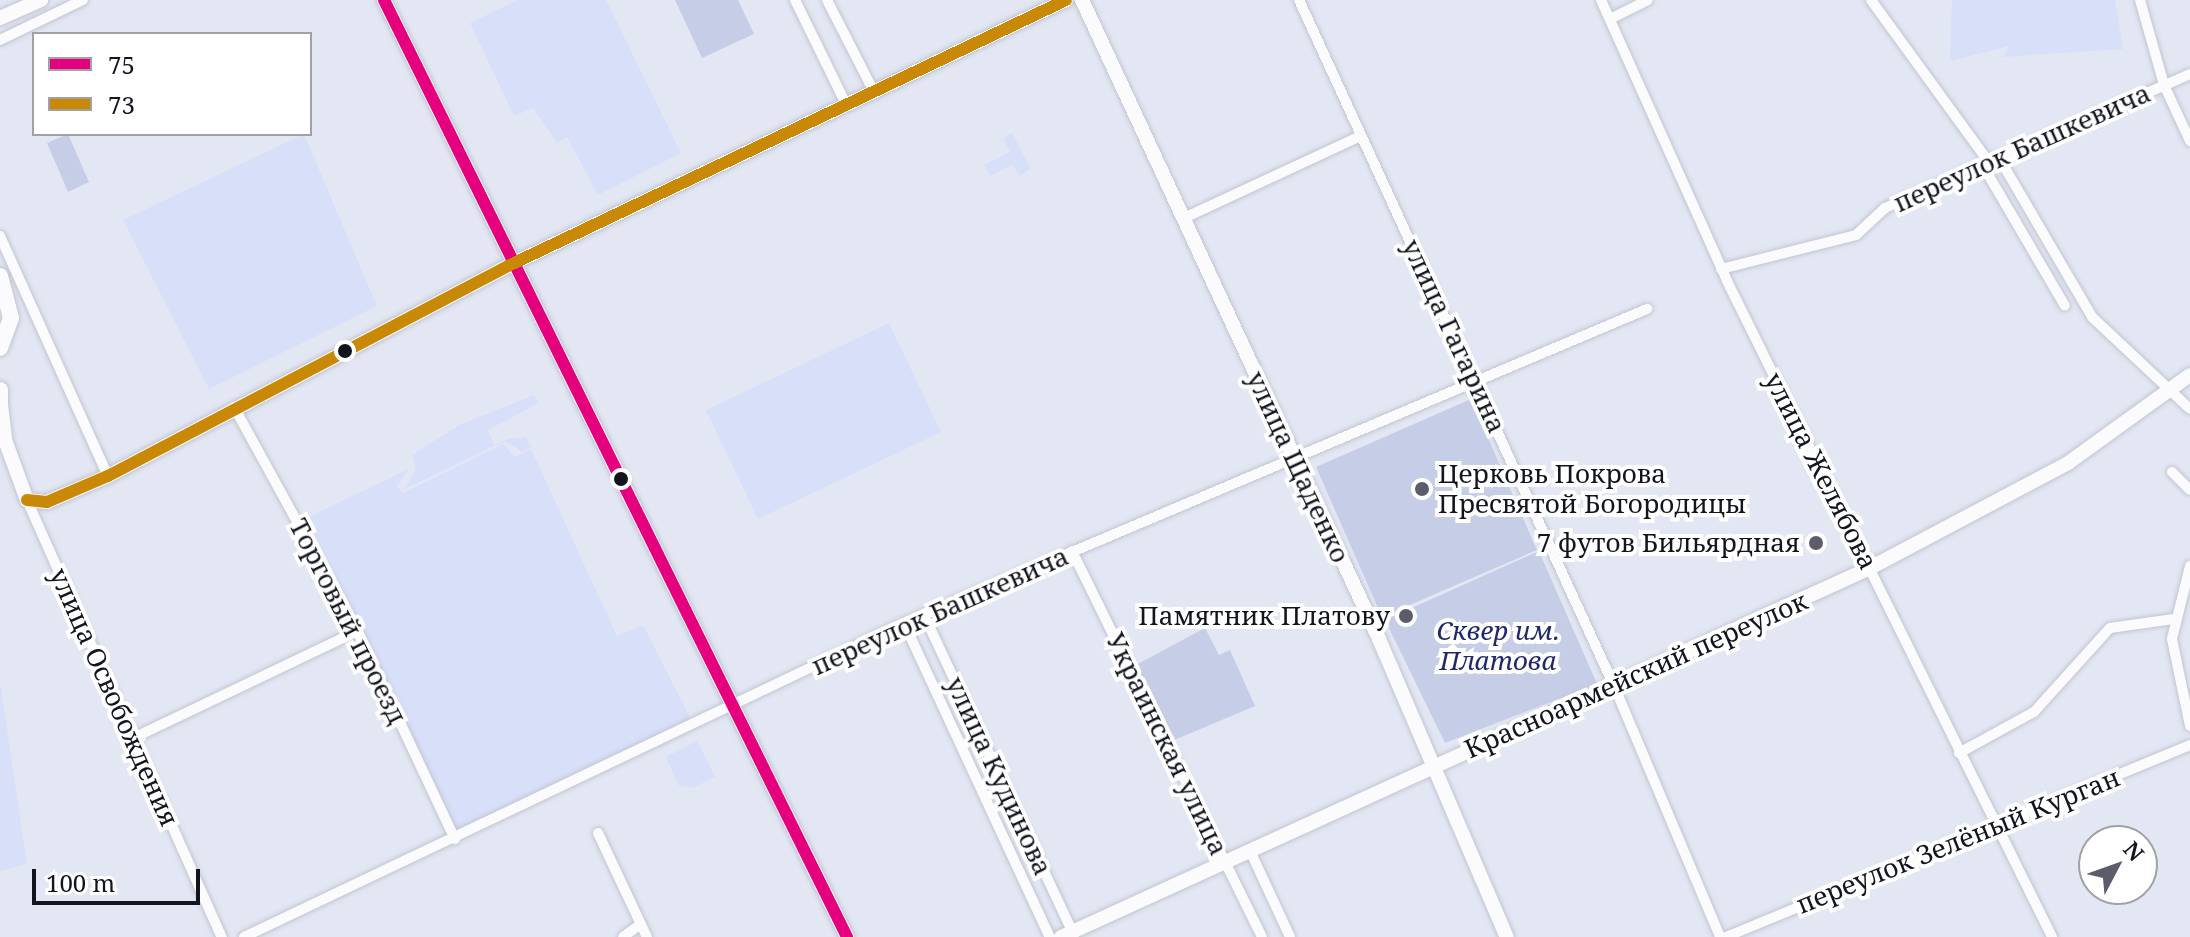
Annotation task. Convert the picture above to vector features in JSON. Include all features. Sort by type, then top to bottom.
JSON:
[{"type":"main road","points":[[0,276],[11,318],[0,348]]},
{"type":"main road","points":[[0,390],[0,406]]},
{"type":"street","points":[[0,18],[41,0]]},
{"type":"street","points":[[0,40],[83,0]]},
{"type":"street","points":[[384,0],[510,265],[847,937]]},
{"type":"street","points":[[795,0],[846,104]]},
{"type":"street","points":[[827,0],[873,90]]},
{"type":"street","points":[[0,461],[27,500],[47,502],[108,476],[234,407],[510,265],[1066,0]]},
{"type":"street","name":"улица Щаденко","points":[[1082,0],[1294,458],[1507,937]]},
{"type":"street","name":"улица Гагарина","points":[[1299,0],[1615,688],[1720,937]]},
{"type":"street","name":"улица Желябова","points":[[1601,0],[1721,269],[2052,937]]},
{"type":"street","points":[[1610,19],[1648,0]]},
{"type":"street","points":[[1871,0],[1989,160],[2092,317],[2190,409]]},
{"type":"street","points":[[2140,0],[2164,85],[2190,141]]},
{"type":"street","name":"переулок Башкевича","points":[[1721,269],[1856,235],[1885,208],[2190,74]]},
{"type":"street","points":[[1184,218],[1361,136]]},
{"type":"street","points":[[1989,160],[2065,306]]},
{"type":"street","points":[[0,236],[108,476]]},
{"type":"street","name":"переулок Башкевича","points":[[244,937],[904,623],[1474,379],[1647,309]]},
{"type":"street","name":"Красноармейский переулок","points":[[1070,935],[1252,855],[1432,767],[1615,688],[1870,568],[2068,463],[2172,391],[2190,375]]},
{"type":"street","points":[[0,406],[3,434],[27,500]]},
{"type":"street","name":"Торговый проезд","points":[[234,407],[357,631],[455,839]]},
{"type":"street","points":[[2172,472],[2190,490]]},
{"type":"street","name":"улица Освобождения","points":[[27,500],[131,739],[222,937]]},
{"type":"street","name":"Украинская улица","points":[[1072,551],[1262,937]]},
{"type":"street","points":[[2190,566],[2173,619],[2172,657],[2190,726]]},
{"type":"street","name":"улица Кудинова","points":[[924,615],[1070,935]]},
{"type":"street","points":[[1959,753],[2034,712],[2110,628],[2173,619]]},
{"type":"street","name":"улица Кудинова","points":[[904,623],[1050,937]]},
{"type":"street","points":[[131,739],[357,631]]},
{"type":"street","name":"переулок Зелёный Курган","points":[[1726,937],[2190,745]]},
{"type":"street","points":[[598,833],[647,937]]},
{"type":"street","name":"Украинская улица","points":[[1252,855],[1290,937]]},
{"type":"street","points":[[623,937],[641,924]]},
{"type":"shaded area","points":[[518,0],[606,0],[681,153],[598,195],[567,137],[557,143],[533,108],[514,116],[470,23]]},
{"type":"shaded area","points":[[1952,0],[2115,0],[2123,49],[2003,57],[2009,46],[1950,61]]},
{"type":"shaded area","points":[[1012,133],[1031,169],[1019,176],[1013,164],[990,176],[984,165],[1010,152],[1003,138]]},
{"type":"shaded area","points":[[305,136],[377,306],[209,389],[123,220]]},
{"type":"shaded area","points":[[889,323],[941,432],[758,519],[706,410]]},
{"type":"shaded area","points":[[534,395],[539,403],[488,430],[494,445],[509,439],[526,437],[531,447],[522,452],[505,441],[405,489],[416,469],[412,455],[459,425]]},
{"type":"shaded area","points":[[503,444],[515,457],[531,449],[617,636],[643,625],[694,725],[455,839],[304,519],[409,469],[397,486],[403,493]]},
{"type":"shaded area","points":[[0,682],[27,864],[0,871]]},
{"type":"shaded area","points":[[697,741],[715,777],[692,788],[678,785],[666,757]]},
{"type":"green space","points":[[675,0],[738,0],[754,34],[702,58]]},
{"type":"green space","points":[[69,136],[89,182],[68,192],[47,143]]},
{"type":"green space","points":[[1471,399],[1537,550],[1382,617],[1316,467]]},
{"type":"green space","name":"Сквер им. Платова","points":[[1539,551],[1597,684],[1445,743],[1385,620]]},
{"type":"green space","points":[[1205,628],[1219,655],[1230,650],[1255,706],[1172,741],[1134,666]]},
{"type":"transit line","name":"75","points":[[384,0],[847,937]]},
{"type":"transit line","name":"73","points":[[27,500],[47,502],[108,476],[510,265],[1066,0]]},
{"type":"place","name":"Церковь Покрова Пресвятой Богородицы","points":[[1422,489]]},
{"type":"place","name":"7 футов Бильярдная","points":[[1816,543]]},
{"type":"place","name":"Памятник Платову","points":[[1406,616]]}]
